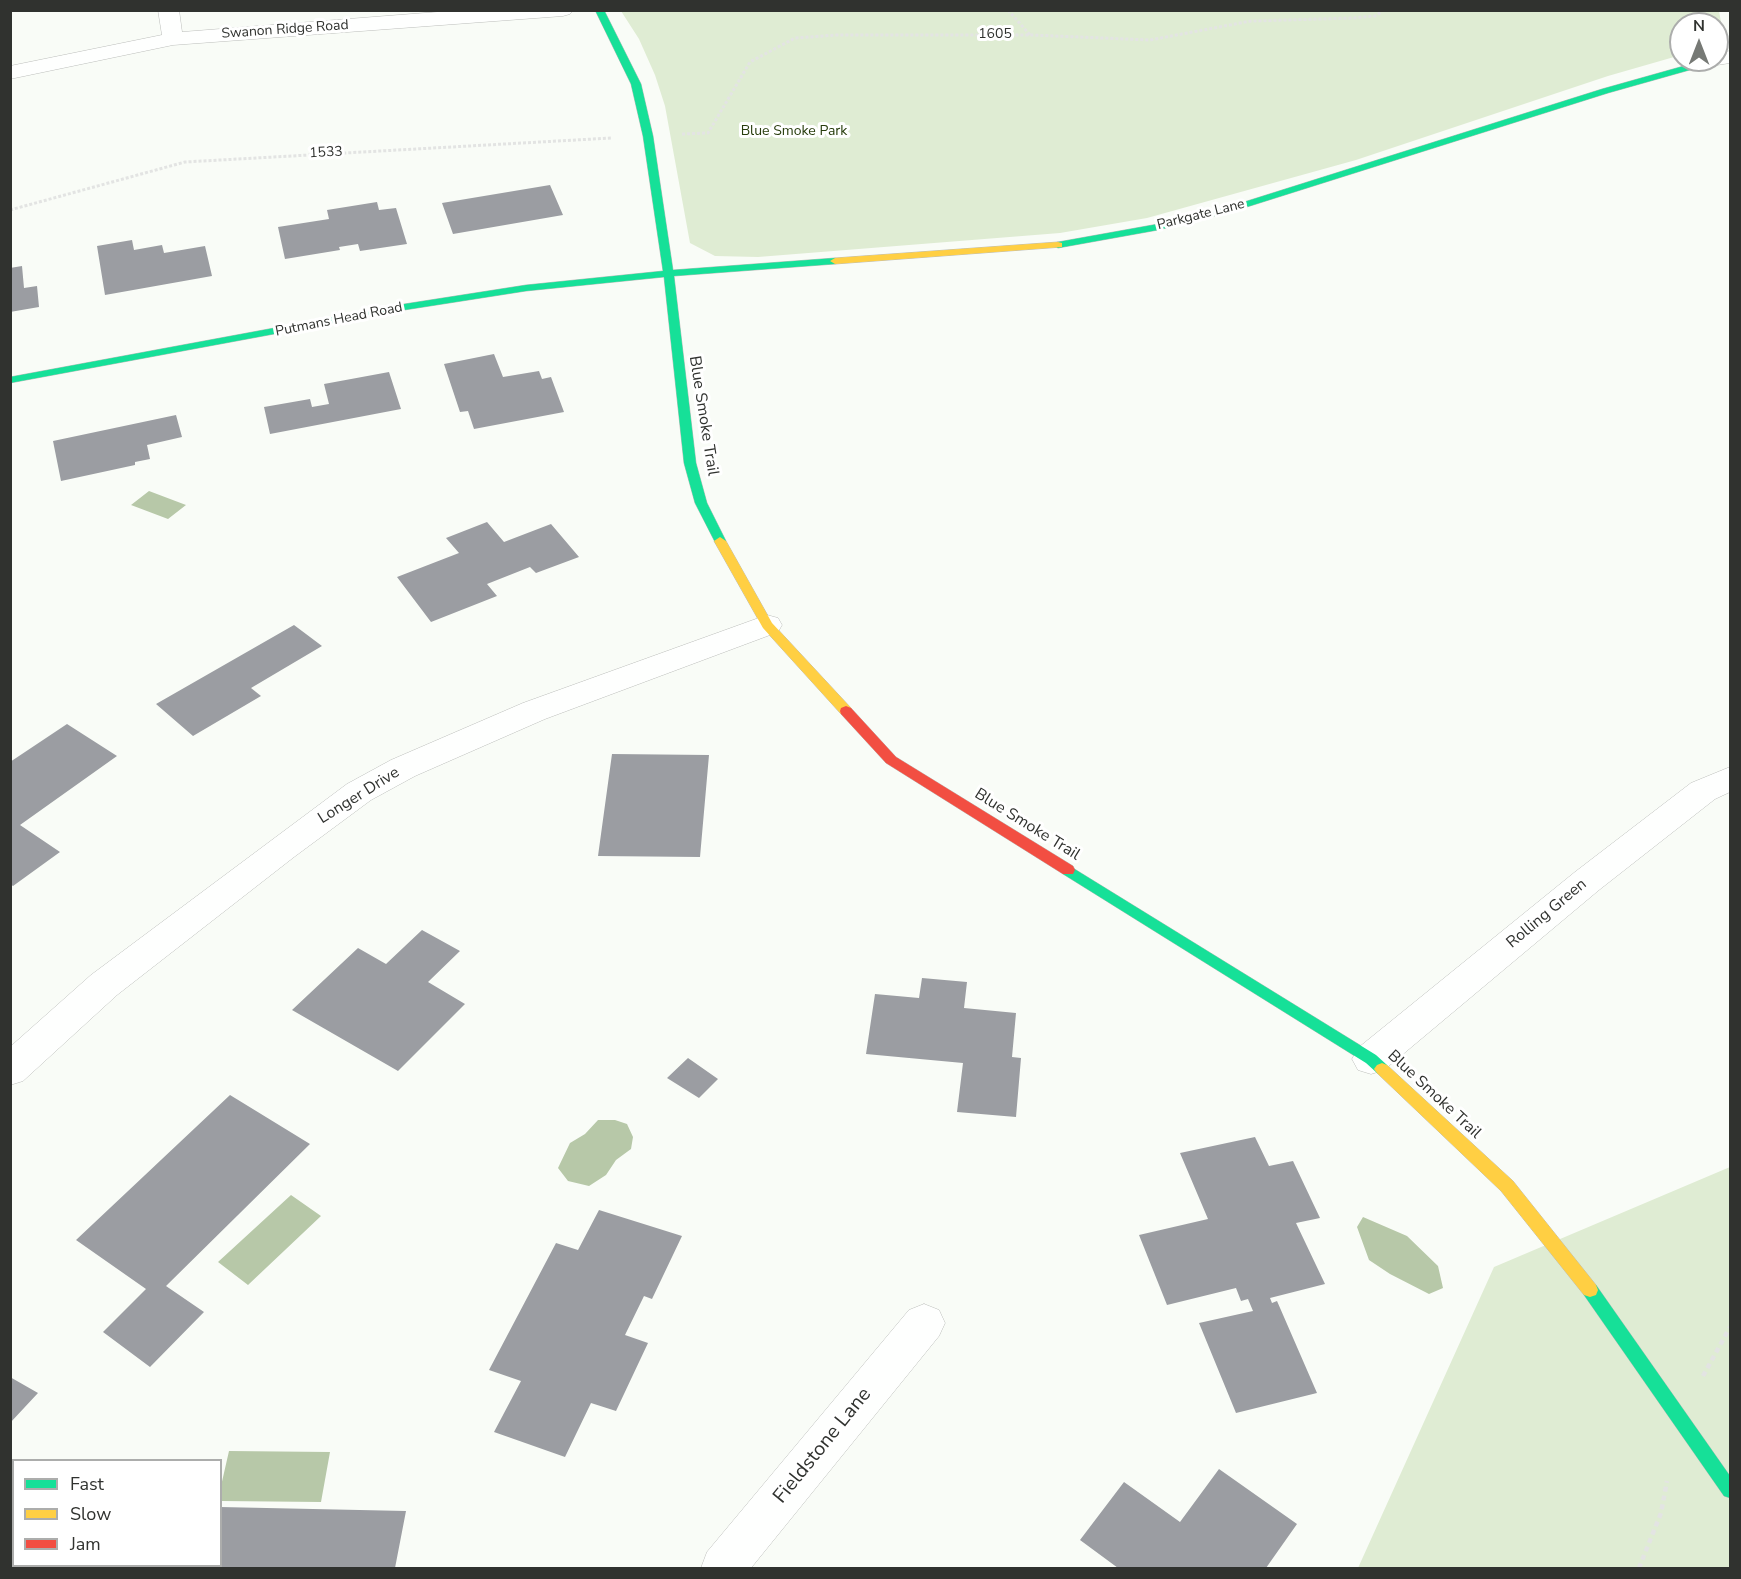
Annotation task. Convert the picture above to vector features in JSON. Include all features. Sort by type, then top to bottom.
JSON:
[{"type":"street","points":[[168,10],[173,39]]},
{"type":"street","name":"Swanon Ridge Road","points":[[10,73],[173,39],[563,10]]},
{"type":"street","name":"Blue Smoke Trail","points":[[599,10],[636,84],[648,136],[669,275],[690,463],[701,502],[727,556],[767,626],[891,760],[1371,1059],[1507,1186],[1589,1288],[1731,1490]]},
{"type":"street","name":"Parkgate Lane","points":[[669,275],[1054,246],[1158,227],[1228,210],[1605,91],[1673,72]]},
{"type":"street","name":"Putmans Head Road","points":[[10,380],[398,308],[568,283],[669,275]]},
{"type":"street","name":"Longer Drive","points":[[10,1070],[104,985],[218,900],[282,848],[359,792],[412,764],[534,711],[767,626]]},
{"type":"street","name":"Rolling Green","points":[[1371,1059],[1587,881],[1703,791],[1731,779]]},
{"type":"street","name":"Fieldstone Lane","points":[[723,1569],[924,1323]]},
{"type":"path","points":[[1008,10],[1031,35]]},
{"type":"path","name":"1605","points":[[648,136],[708,133],[750,62],[795,38],[837,35],[1031,35],[1150,40],[1251,21],[1354,18],[1375,16],[1384,10]]},
{"type":"path","name":"1533","points":[[10,210],[185,162],[648,136]]},
{"type":"green space","name":"Blue Smoke Park","points":[[621,11],[1719,12],[1669,12],[1669,58],[1608,76],[1356,160],[1147,218],[1060,233],[758,257],[715,256],[690,243],[665,106],[655,75],[639,39]]},
{"type":"green space","points":[[1730,1167],[1730,1568],[1358,1568],[1494,1267]]},
{"type":"shaded area","points":[[149,491],[186,505],[168,519],[131,505]]},
{"type":"shaded area","points":[[598,1120],[615,1120],[627,1124],[633,1137],[631,1149],[616,1160],[606,1175],[589,1186],[568,1181],[558,1168],[570,1143],[585,1134]]},
{"type":"shaded area","points":[[291,1195],[321,1216],[248,1285],[218,1262]]},
{"type":"shaded area","points":[[1363,1217],[1407,1236],[1438,1266],[1443,1288],[1429,1294],[1390,1274],[1369,1260],[1357,1227]]},
{"type":"shaded area","points":[[229,1451],[330,1452],[321,1502],[222,1501],[222,1482]]},
{"type":"building","points":[[550,185],[563,215],[453,234],[442,203]]},
{"type":"building","points":[[377,202],[379,210],[396,208],[407,244],[360,251],[358,244],[339,247],[340,250],[285,259],[278,227],[329,219],[327,210]]},
{"type":"building","points":[[132,240],[134,250],[162,245],[164,253],[205,246],[212,276],[105,295],[97,246]]},
{"type":"building","points":[[22,266],[24,288],[37,286],[39,307],[10,312],[10,268]]},
{"type":"building","points":[[494,354],[503,377],[539,371],[542,379],[551,377],[564,412],[474,429],[468,411],[460,412],[444,364]]},
{"type":"building","points":[[389,372],[401,409],[270,434],[264,407],[310,399],[312,407],[329,404],[324,384]]},
{"type":"building","points":[[176,415],[182,437],[147,445],[150,459],[135,462],[135,465],[61,481],[53,441]]},
{"type":"building","points":[[487,522],[504,542],[551,524],[579,557],[536,573],[530,567],[487,584],[497,596],[431,622],[397,577],[459,553],[446,538]]},
{"type":"building","points":[[294,625],[322,646],[251,688],[261,696],[193,736],[156,704]]},
{"type":"building","points":[[67,724],[117,756],[20,825],[60,852],[13,886],[10,884],[10,762]]},
{"type":"building","points":[[612,754],[709,755],[700,857],[598,856]]},
{"type":"building","points":[[422,930],[460,951],[428,982],[465,1004],[398,1071],[292,1010],[358,948],[386,964]]},
{"type":"building","points":[[922,978],[967,982],[964,1008],[1016,1013],[1012,1057],[1021,1058],[1016,1117],[957,1112],[963,1063],[866,1054],[875,994],[919,998]]},
{"type":"building","points":[[688,1058],[718,1079],[699,1098],[667,1078]]},
{"type":"building","points":[[230,1095],[310,1144],[166,1286],[204,1312],[150,1367],[103,1332],[146,1289],[76,1240]]},
{"type":"building","points":[[1255,1137],[1269,1166],[1293,1161],[1320,1218],[1296,1223],[1325,1284],[1270,1298],[1272,1303],[1277,1301],[1317,1393],[1236,1413],[1199,1323],[1253,1311],[1248,1299],[1241,1301],[1236,1288],[1167,1305],[1139,1235],[1208,1219],[1180,1153]]},
{"type":"building","points":[[599,1210],[682,1236],[652,1299],[644,1296],[625,1335],[648,1343],[616,1411],[591,1403],[565,1457],[494,1432],[521,1381],[489,1370],[556,1243],[578,1250]]},
{"type":"building","points":[[10,1377],[38,1393],[10,1423]]},
{"type":"building","points":[[1219,1469],[1297,1524],[1266,1568],[1118,1568],[1080,1540],[1124,1482],[1180,1522]]},
{"type":"building","points":[[222,1507],[406,1511],[395,1568],[115,1568],[222,1567]]},
{"type":"traffic: fast","points":[[599,10],[636,84],[648,136],[669,275],[690,463],[701,503],[720,541]]},
{"type":"traffic: fast","points":[[1058,245],[1158,227],[1228,210],[1605,91],[1672,72]]},
{"type":"traffic: fast","points":[[10,380],[398,308],[526,288],[726,268],[835,261]]},
{"type":"traffic: fast","points":[[1068,870],[1371,1059],[1382,1069]]},
{"type":"traffic: fast","points":[[1590,1290],[1730,1490]]},
{"type":"traffic: slow","points":[[835,261],[1058,245]]},
{"type":"traffic: slow","points":[[720,541],[767,625],[846,711]]},
{"type":"traffic: slow","points":[[1382,1069],[1507,1186],[1590,1290]]},
{"type":"traffic: jam","points":[[846,711],[891,760],[1068,870]]}]
